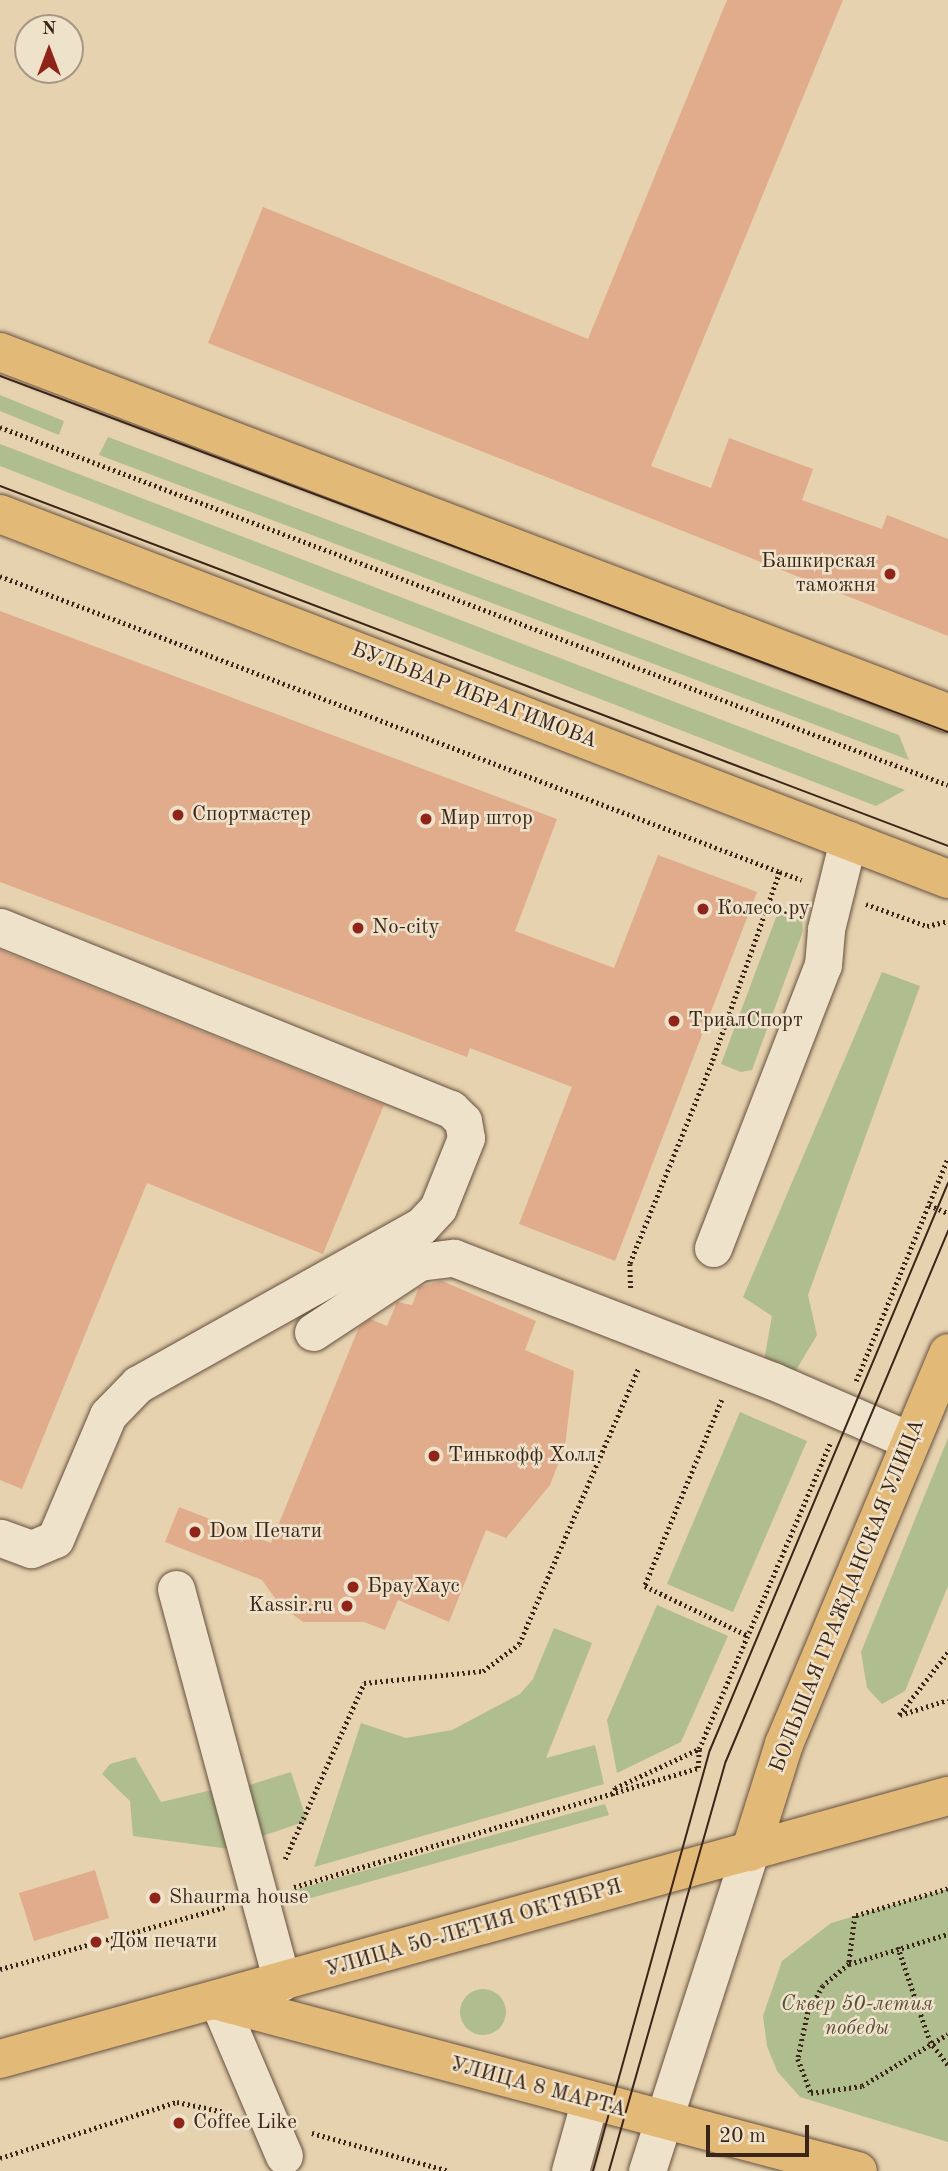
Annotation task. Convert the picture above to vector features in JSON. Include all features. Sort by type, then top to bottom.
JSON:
[{"type":"main road","points":[[0,352],[948,713]]},
{"type":"main road","name":"БУЛЬВАР ИБРАГИМОВА","points":[[0,514],[948,879]]},
{"type":"main road","name":"БОЛЬШАЯ ГРАЖДАНСКАЯ УЛИЦА","points":[[750,1852],[784,1744],[948,1353]]},
{"type":"main road","name":"УЛИЦА 50-ЛЕТИЯ ОКТЯБРЯ","points":[[0,2059],[218,2001],[948,1796]]},
{"type":"main road","name":"УЛИЦА 8 МАРТА","points":[[218,2001],[589,2103],[859,2171]]},
{"type":"street","points":[[713,1248],[823,965],[826,929],[848,840]]},
{"type":"street","points":[[0,927],[451,1109],[463,1121],[466,1138],[438,1208],[421,1226],[138,1384],[108,1415],[55,1539],[31,1549],[0,1538]]},
{"type":"street","points":[[313,1332],[419,1262],[454,1258],[632,1327],[911,1441]]},
{"type":"street","points":[[176,1589],[264,1896],[282,1982]]},
{"type":"street","name":"БОЛЬШАЯ ГРАЖДАНСКАЯ УЛИЦА","points":[[647,2171],[750,1852]]},
{"type":"street","points":[[218,2001],[265,2120],[284,2156]]},
{"type":"street","points":[[570,2171],[589,2103]]},
{"type":"path","points":[[0,427],[948,786]]},
{"type":"path","points":[[0,576],[780,872],[712,1063],[630,1264],[632,1327],[642,1359],[519,1644],[483,1671],[364,1683],[264,1896]]},
{"type":"path","points":[[0,1969],[162,1926],[611,1796],[698,1768],[699,1749],[948,1158]]},
{"type":"path","points":[[929,1205],[948,1213]]},
{"type":"path","points":[[725,1392],[645,1586],[747,1635]]},
{"type":"path","points":[[948,1652],[899,1715],[948,1700]]},
{"type":"path","points":[[611,1796],[615,1788],[699,1749]]},
{"type":"path","points":[[849,1964],[855,1916],[948,1889]]},
{"type":"path","points":[[948,1934],[849,1964],[824,1986],[808,2012],[798,2059],[811,2093],[862,2086],[930,2041],[948,2034]]},
{"type":"path","points":[[898,1947],[930,2041],[948,2065]]},
{"type":"path","points":[[0,2158],[177,2102],[265,2120],[449,2171]]},
{"type":"green space","points":[[0,395],[64,421],[59,435],[0,411]]},
{"type":"green space","points":[[108,437],[899,735],[909,760],[99,455]]},
{"type":"green space","points":[[0,444],[905,790],[876,806],[0,466]]},
{"type":"green space","points":[[778,912],[802,921],[803,931],[752,1070],[741,1072],[721,1064]]},
{"type":"green space","points":[[882,972],[920,986],[808,1295],[817,1335],[792,1377],[763,1366],[772,1316],[743,1297]]},
{"type":"green space","points":[[740,1412],[807,1441],[733,1612],[667,1584]]},
{"type":"green space","points":[[948,1438],[948,1586],[905,1691],[882,1704],[867,1688],[861,1652]]},
{"type":"green space","points":[[657,1605],[728,1636],[681,1742],[617,1773],[607,1720]]},
{"type":"green space","points":[[554,1628],[592,1643],[546,1758],[595,1745],[604,1784],[314,1867],[361,1723],[406,1738],[452,1730],[520,1694],[533,1679]]},
{"type":"green space","points":[[135,1757],[161,1802],[212,1790],[229,1849],[133,1836],[130,1801],[102,1774],[110,1764]]},
{"type":"green space","points":[[291,1772],[307,1821],[262,1836],[246,1786]]},
{"type":"green space","points":[[605,1804],[609,1815],[279,1907],[276,1895]]},
{"type":"green space","name":"Сквер 50-летия победы","points":[[948,1889],[948,2142],[800,2097],[777,2071],[767,2046],[763,2016],[782,1961],[831,1923]]},
{"type":"green space","points":[[483,1989],[499,1996],[506,2012],[499,2028],[483,2035],[467,2028],[460,2012],[467,1996]]},
{"type":"building","points":[[727,0],[843,0],[651,466],[711,488],[729,438],[813,469],[802,500],[882,529],[887,515],[948,539],[948,636],[208,343],[263,207],[588,339]]},
{"type":"building","points":[[0,611],[557,819],[515,931],[614,968],[658,855],[757,892],[615,1261],[519,1224],[572,1087],[470,1048],[467,1057],[0,882]]},
{"type":"building","points":[[0,950],[384,1105],[323,1254],[147,1183],[22,1489],[0,1480]]},
{"type":"building","name":"Тинькофф Холл","points":[[442,1281],[536,1321],[525,1350],[574,1371],[565,1446],[550,1485],[506,1538],[486,1530],[449,1622],[398,1600],[385,1630],[364,1622],[303,1622],[280,1605],[262,1580],[165,1542],[179,1507],[271,1543],[359,1327],[370,1319],[387,1326],[397,1302],[412,1305],[419,1287]]},
{"type":"building","points":[[95,1870],[109,1918],[34,1941],[19,1893]]},
{"type":"tram line","points":[[0,376],[948,732]]},
{"type":"tram line","points":[[0,486],[948,846]]},
{"type":"tram line","points":[[593,2171],[710,1750],[948,1183]]},
{"type":"tram line","points":[[609,2171],[726,1761],[948,1231]]},
{"type":"place","name":"Башкирская таможня","points":[[890,574]]},
{"type":"place","name":"Спортмастер","points":[[178,815]]},
{"type":"place","name":"Мир штор","points":[[426,819]]},
{"type":"place","name":"Колесо.ру","points":[[703,909]]},
{"type":"place","name":"No-city","points":[[358,928]]},
{"type":"place","name":"ТриалСпорт","points":[[674,1021]]},
{"type":"place","name":"Тинькофф Холл","points":[[434,1456]]},
{"type":"place","name":"Dом Печати","points":[[195,1532]]},
{"type":"place","name":"БрауХаус","points":[[353,1587]]},
{"type":"place","name":"Kassir.ru","points":[[347,1606]]},
{"type":"place","name":"Shaurma house","points":[[155,1898]]},
{"type":"place","name":"Дом печати","points":[[96,1942]]},
{"type":"place","name":"Coffee Like","points":[[179,2123]]}]
